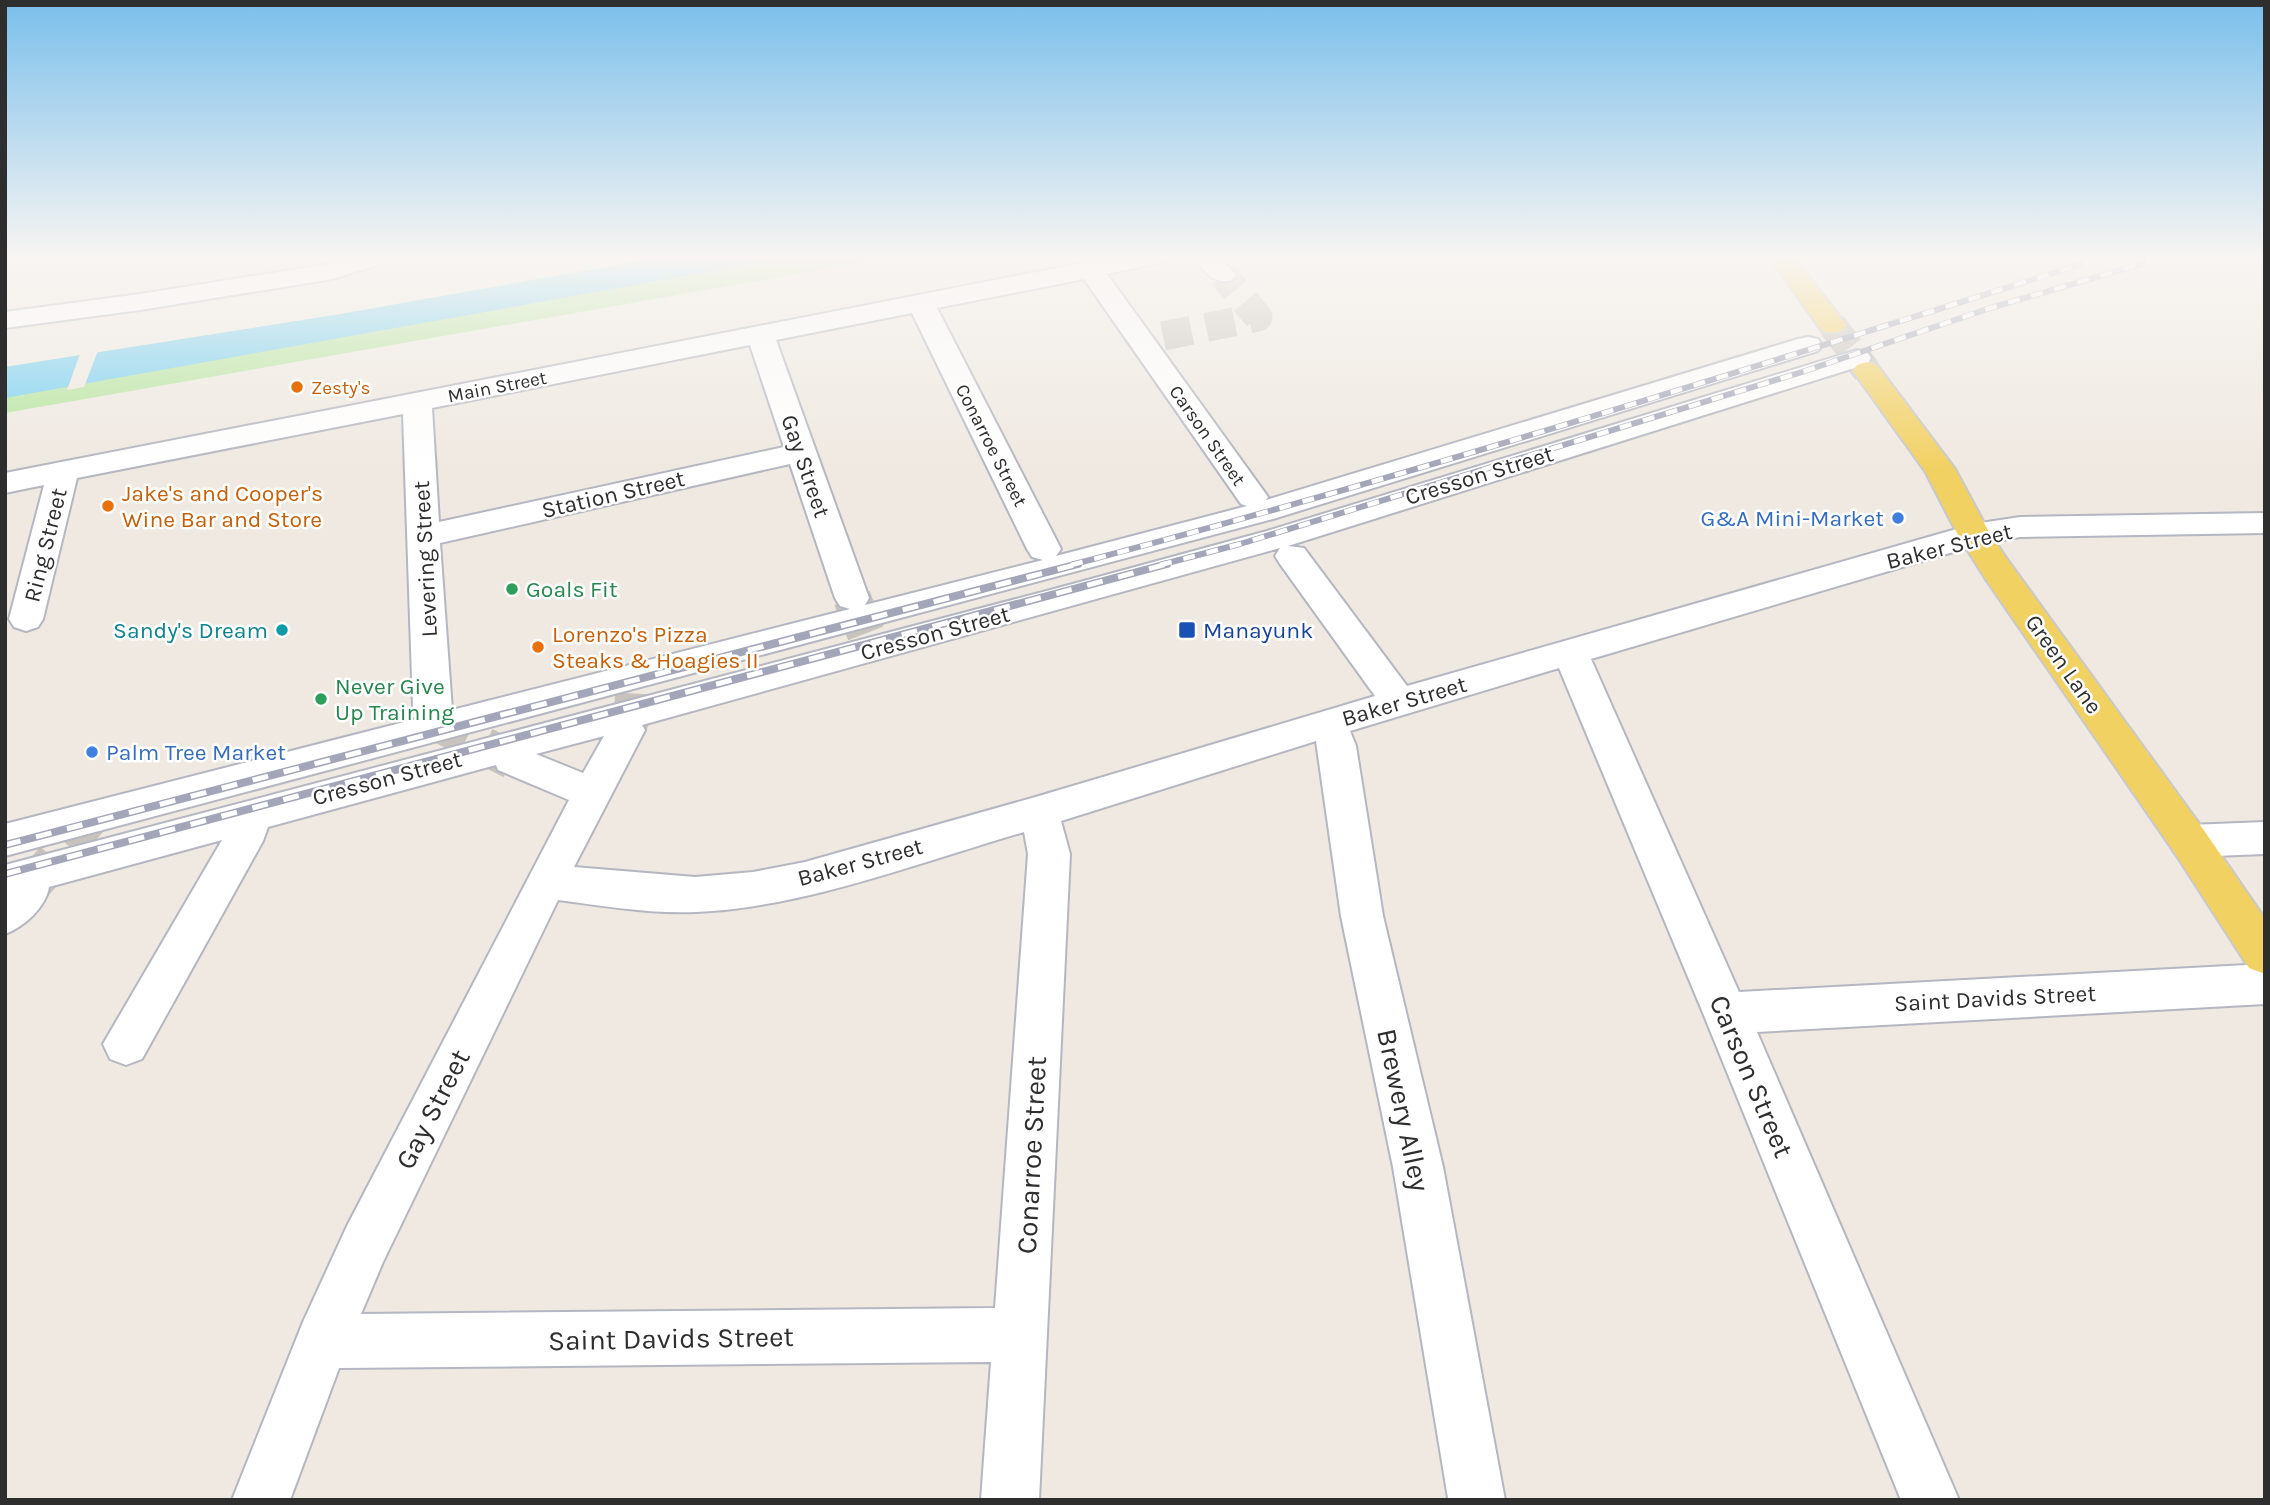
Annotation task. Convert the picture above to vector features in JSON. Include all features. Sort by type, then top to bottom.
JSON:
[{"type":"main road","name":"Green Lane","points":[[1834,327],[1938,468],[1956,497],[1974,535],[2189,841],[2265,955]]},
{"type":"street","name":"Main Street","points":[[5,483],[795,327]]},
{"type":"street","name":"Conarroe Street","points":[[933,327],[1044,549]]},
{"type":"street","name":"Carson Street","points":[[1142,327],[1152,338],[1252,497]]},
{"type":"street","name":"Gay Street","points":[[760,334],[852,598]]},
{"type":"street","name":"Cresson Street","points":[[5,840],[1249,515],[1849,347]]},
{"type":"street","name":"Cresson Street","points":[[13,895],[1279,538],[1849,347]]},
{"type":"street","name":"Levering Street","points":[[417,402],[432,707],[436,716]]},
{"type":"street","name":"Station Street","points":[[424,537],[801,452]]},
{"type":"street","name":"Ring Street","points":[[26,619],[64,471]]},
{"type":"street","name":"Baker Street","points":[[546,881],[615,890],[695,895],[753,890],[804,879],[1039,812],[1399,702],[1974,535],[2020,527],[2265,523]]},
{"type":"street","points":[[1292,556],[1399,702]]},
{"type":"street","name":"Carson Street","points":[[1570,653],[1726,1013],[1930,1500]]},
{"type":"street","name":"Brewery Alley","points":[[1328,724],[1337,746],[1362,916],[1418,1167],[1477,1498]]},
{"type":"street","name":"Gay Street","points":[[261,1500],[322,1341],[365,1244],[546,881],[626,730]]},
{"type":"street","points":[[512,760],[593,794]]},
{"type":"street","name":"Conarroe Street","points":[[1010,1500],[1049,854],[1039,812]]},
{"type":"street","points":[[126,1044],[249,830]]},
{"type":"street","points":[[2189,841],[2265,838]]},
{"type":"street","name":"Saint Davids Street","points":[[1726,1013],[2265,984]]},
{"type":"street","name":"Saint Davids Street","points":[[322,1341],[1021,1335]]},
{"type":"green space","points":[[257,327],[493,327],[5,413],[5,367]]},
{"type":"water","points":[[257,327],[399,327],[5,398],[5,367]]},
{"type":"pier","points":[[99,348],[84,387],[67,390],[81,351]]},
{"type":"tunnel","points":[[1163,336],[1207,327]]},
{"type":"tunnel","points":[[1834,327],[1867,371]]},
{"type":"tunnel","points":[[852,598],[872,649]]},
{"type":"tunnel","points":[[626,730],[633,713],[635,676]]},
{"type":"tunnel","points":[[437,716],[444,726],[512,760]]},
{"type":"tunnel","points":[[30,888],[90,818]]},
{"type":"railway","points":[[1071,565],[1331,494],[1880,327]]},
{"type":"railway","points":[[1160,565],[1240,544],[1802,372],[1934,327]]},
{"type":"railway","points":[[5,845],[1078,564]]},
{"type":"railway","points":[[5,874],[1167,564]]},
{"type":"place","name":"Zesty's","points":[[297,387]]},
{"type":"place","name":"Jake's and Cooper's Wine Bar and Store","points":[[108,506]]},
{"type":"place","name":"G&A Mini-Market","points":[[1898,518]]},
{"type":"place","name":"Goals Fit","points":[[512,589]]},
{"type":"place","name":"Sandy's Dream","points":[[282,630]]},
{"type":"place","name":"Manayunk","points":[[1187,630]]},
{"type":"place","name":"Lorenzo's Pizza Steaks & Hoagies II","points":[[538,647]]},
{"type":"place","name":"Never Give Up Training","points":[[321,699]]},
{"type":"place","name":"Palm Tree Market","points":[[92,752]]}]
